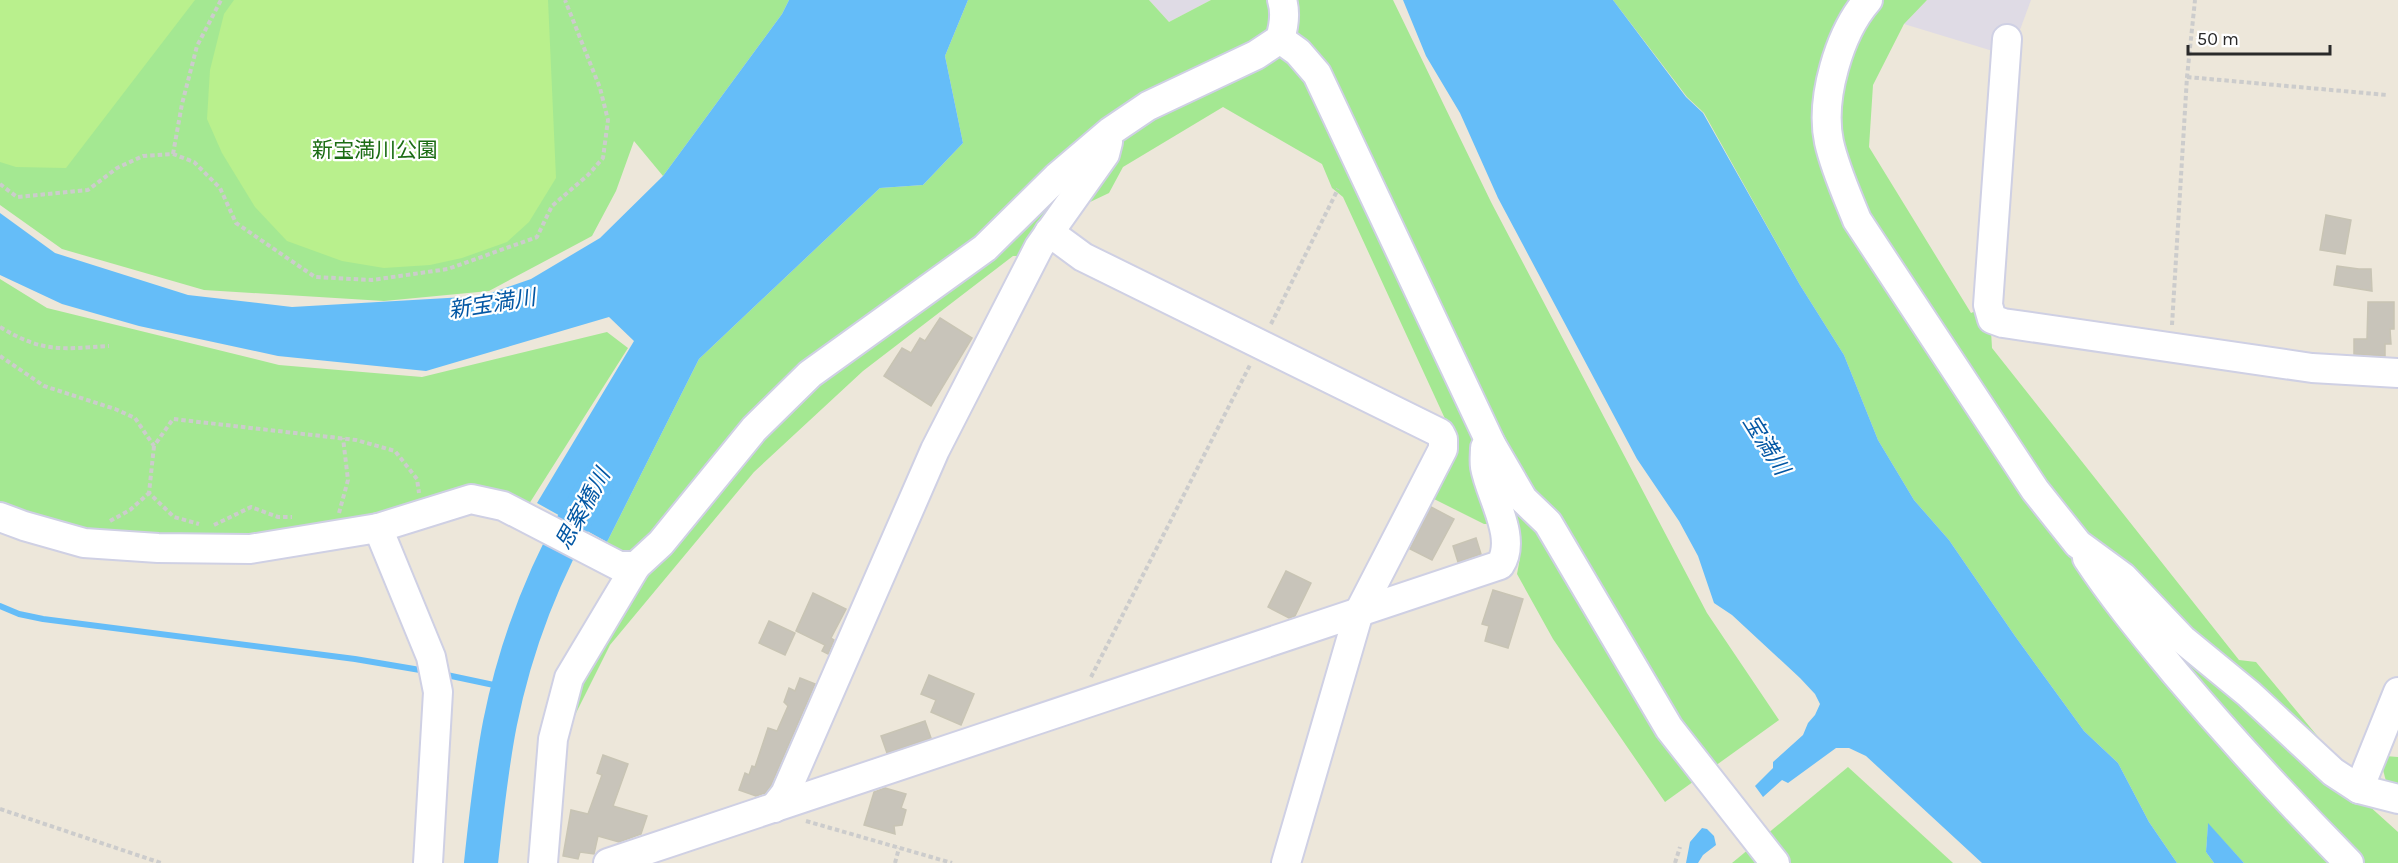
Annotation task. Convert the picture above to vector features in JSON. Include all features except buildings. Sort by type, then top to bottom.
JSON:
[{"type":"street","points":[[543,863],[553,739],[569,678],[627,566],[661,543],[754,429],[810,374],[985,248],[1057,177],[1111,131],[1148,106],[1256,55],[1280,39],[1284,25],[1282,0]]},
{"type":"street","points":[[1868,0],[1858,11],[1838,51],[1828,96],[1829,140],[1840,177],[1857,220],[2036,490],[2078,544],[2110,593],[2261,771],[2349,863]]},
{"type":"street","points":[[1280,39],[1298,52],[1317,74],[1491,444],[1523,500],[1548,523],[1669,728],[1775,863]]},
{"type":"street","points":[[2007,39],[1988,305],[1992,319],[2003,323],[2312,368],[2398,373]]},
{"type":"street","points":[[774,808],[790,783],[935,450],[1039,247],[1105,154],[1111,131]]},
{"type":"street","points":[[1049,232],[1083,257],[1440,433],[1443,438],[1443,449],[1359,612],[1286,863]]},
{"type":"street","points":[[608,863],[1500,565],[1506,556],[1507,537],[1484,465],[1485,448],[1491,444]]},
{"type":"street","points":[[0,517],[84,543],[158,549],[250,549],[378,528],[471,499],[503,506],[627,566]]},
{"type":"street","points":[[378,528],[431,657],[438,692],[428,863]]},
{"type":"street","points":[[2078,544],[2123,577],[2182,639],[2249,694],[2333,772],[2359,789],[2398,799]]},
{"type":"street","points":[[2359,789],[2398,692]]},
{"type":"path","points":[[173,154],[182,104],[197,46],[221,0]]},
{"type":"path","points":[[0,184],[16,196],[88,190],[117,168],[143,156],[173,154],[194,162],[220,188],[236,223],[315,277],[372,280],[448,269],[537,237],[552,206],[588,175],[603,158],[608,120],[600,88],[565,0]]},
{"type":"path","points":[[2170,346],[2187,77],[2195,0]]},
{"type":"path","points":[[2187,77],[2387,95]]},
{"type":"path","points":[[1076,707],[1338,189]]},
{"type":"path","points":[[0,327],[20,339],[54,350],[109,346]]},
{"type":"path","points":[[0,356],[44,386],[115,408],[135,418],[154,446]]},
{"type":"path","points":[[102,525],[130,510],[149,493],[154,446],[173,419],[343,438],[395,451],[417,479],[422,514]]},
{"type":"path","points":[[343,438],[348,480],[338,516],[346,533]]},
{"type":"path","points":[[149,493],[174,516],[209,527],[251,507],[278,517],[302,517]]},
{"type":"path","points":[[774,808],[785,815],[952,863]]},
{"type":"path","points":[[0,809],[161,863]]},
{"type":"path","points":[[1675,863],[1680,846]]},
{"type":"path","points":[[895,863],[899,848]]},
{"type":"shaded area","points":[[1149,0],[1211,0],[1169,22]]},
{"type":"shaded area","points":[[1927,0],[2031,0],[2017,38],[1996,52],[1904,24]]},
{"type":"green space","name":"新宝満川公園","points":[[0,0],[789,0],[782,14],[663,176],[634,141],[616,191],[592,236],[489,291],[384,301],[204,290],[62,249],[0,205]]},
{"type":"green space","points":[[0,0],[195,0],[66,168],[16,167],[0,162]]},
{"type":"green space","points":[[234,0],[548,0],[556,178],[529,222],[507,242],[462,258],[430,265],[384,268],[342,261],[287,241],[255,207],[222,153],[207,119],[210,70],[224,14]]},
{"type":"green space","points":[[968,0],[1149,0],[1169,22],[1211,0],[1393,0],[1491,202],[1707,613],[1779,720],[1665,802],[1553,639],[1517,574],[1520,558],[1504,524],[1484,524],[1434,499],[1458,447],[1343,197],[1332,188],[1322,164],[1223,107],[1123,167],[1109,193],[1050,221],[1026,256],[1013,256],[863,371],[754,472],[610,645],[565,735],[621,553],[607,542],[699,359],[880,188],[923,185],[963,143],[945,56]]},
{"type":"green space","points":[[1613,0],[1927,0],[1904,24],[1873,85],[1869,147],[1971,313],[1983,308],[1991,331],[1992,348],[2239,660],[2256,662],[2349,774],[2367,804],[2398,832],[2398,863],[2244,863],[2208,824],[2206,852],[2214,863],[2177,863],[2149,822],[2118,763],[2084,731],[1949,540],[1914,500],[1878,440],[1844,355],[1800,285],[1704,113],[1687,97]]},
{"type":"green space","points":[[0,279],[47,308],[279,365],[422,377],[607,332],[628,348],[529,504],[333,530],[255,537],[144,535],[61,526],[0,506]]},
{"type":"green space","points":[[2385,756],[2398,757],[2398,788],[2387,785],[2382,766]]},
{"type":"green space","points":[[1848,767],[1953,863],[1732,863]]},
{"type":"water","name":"新宝満川","points":[[789,0],[968,0],[945,56],[963,143],[923,185],[880,188],[699,359],[607,542],[537,503],[634,341],[609,317],[426,371],[278,356],[139,326],[62,304],[0,275],[0,213],[55,253],[188,295],[292,307],[482,296],[531,279],[600,238],[663,176],[782,14]]},
{"type":"water","name":"宝満川","points":[[1403,0],[1613,0],[1686,97],[1703,113],[1800,285],[1844,355],[1878,440],[1914,500],[1949,540],[2084,731],[2118,763],[2149,822],[2177,863],[1982,863],[1866,756],[1849,748],[1836,748],[1788,783],[1782,780],[1763,797],[1755,786],[1773,768],[1773,762],[1803,735],[1820,704],[1815,694],[1800,678],[1732,615],[1714,603],[1698,556],[1679,521],[1637,459],[1498,198],[1460,113],[1426,56]]},
{"type":"water","points":[[2208,823],[2244,863],[2214,863],[2206,852]]},
{"type":"water","points":[[1702,828],[1707,829],[1714,836],[1716,845],[1703,855],[1698,863],[1686,863],[1690,842]]},
{"type":"waterway","name":"思案橋川","points":[[481,863],[497,740],[516,660],[551,568],[565,538],[597,482]]},
{"type":"waterway","points":[[0,606],[19,614],[43,619],[355,659],[426,671]]},
{"type":"waterway","points":[[442,674],[508,688]]}]
